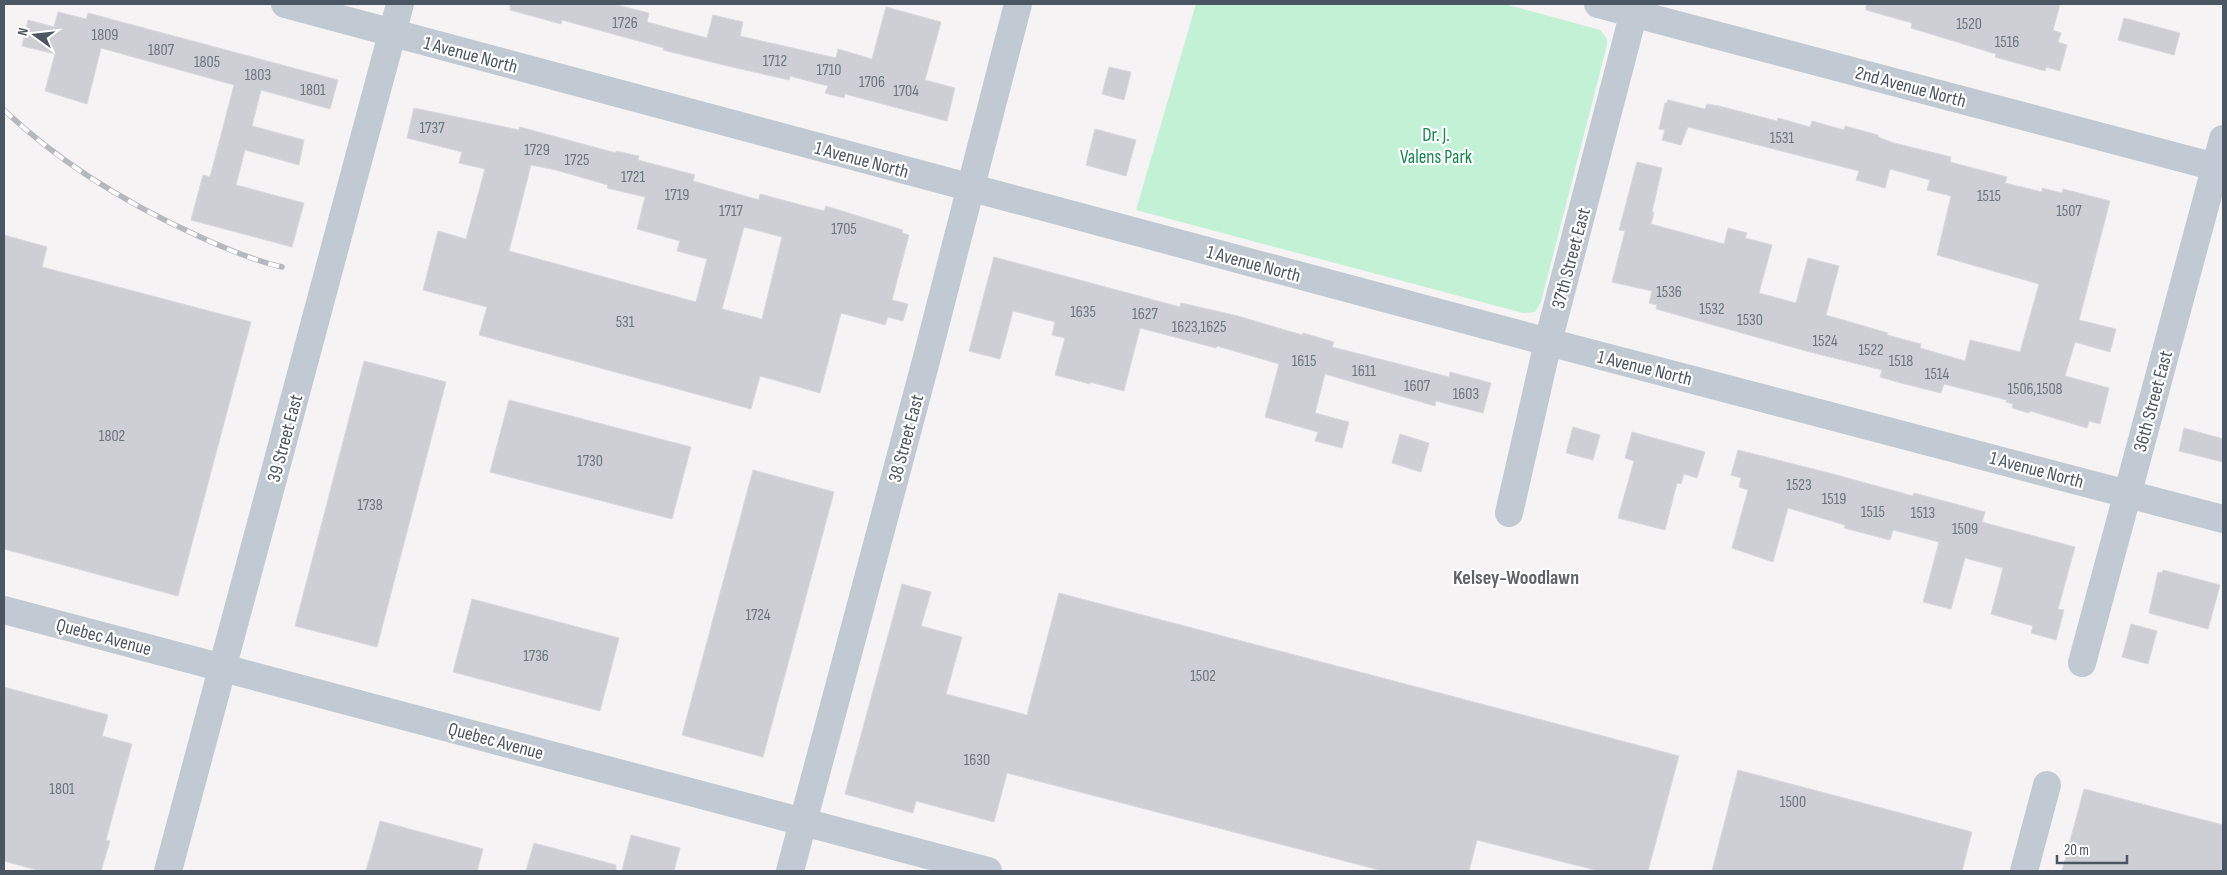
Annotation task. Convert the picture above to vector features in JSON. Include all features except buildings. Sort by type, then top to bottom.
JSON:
[{"type":"street","name":"1 Avenue North","points":[[285,4],[1548,342],[2223,519]]},
{"type":"street","name":"39 Street East","points":[[168,871],[400,4]]},
{"type":"street","name":"38 Street East","points":[[790,871],[927,357],[1018,4]]},
{"type":"street","name":"2nd Avenue North","points":[[1598,4],[1635,9],[2220,168]]},
{"type":"street","name":"37th Street East","points":[[1509,513],[1548,342],[1635,9]]},
{"type":"street","name":"36th Street East","points":[[2082,663],[2127,493],[2220,168],[2223,139]]},
{"type":"street","name":"Quebec Avenue","points":[[4,610],[988,871]]},
{"type":"street","points":[[2024,871],[2047,785]]},
{"type":"green space","name":"Dr. J. Valens Park","points":[[1196,4],[1505,4],[1600,30],[1607,39],[1607,45],[1541,302],[1535,312],[1523,313],[1136,210]]},
{"type":"railway","points":[[4,110],[48,147],[119,195],[170,223],[217,244],[249,257],[282,267]]},
{"type":"district","name":"Kelsey-Woodlawn","points":[[1516,577]]}]
